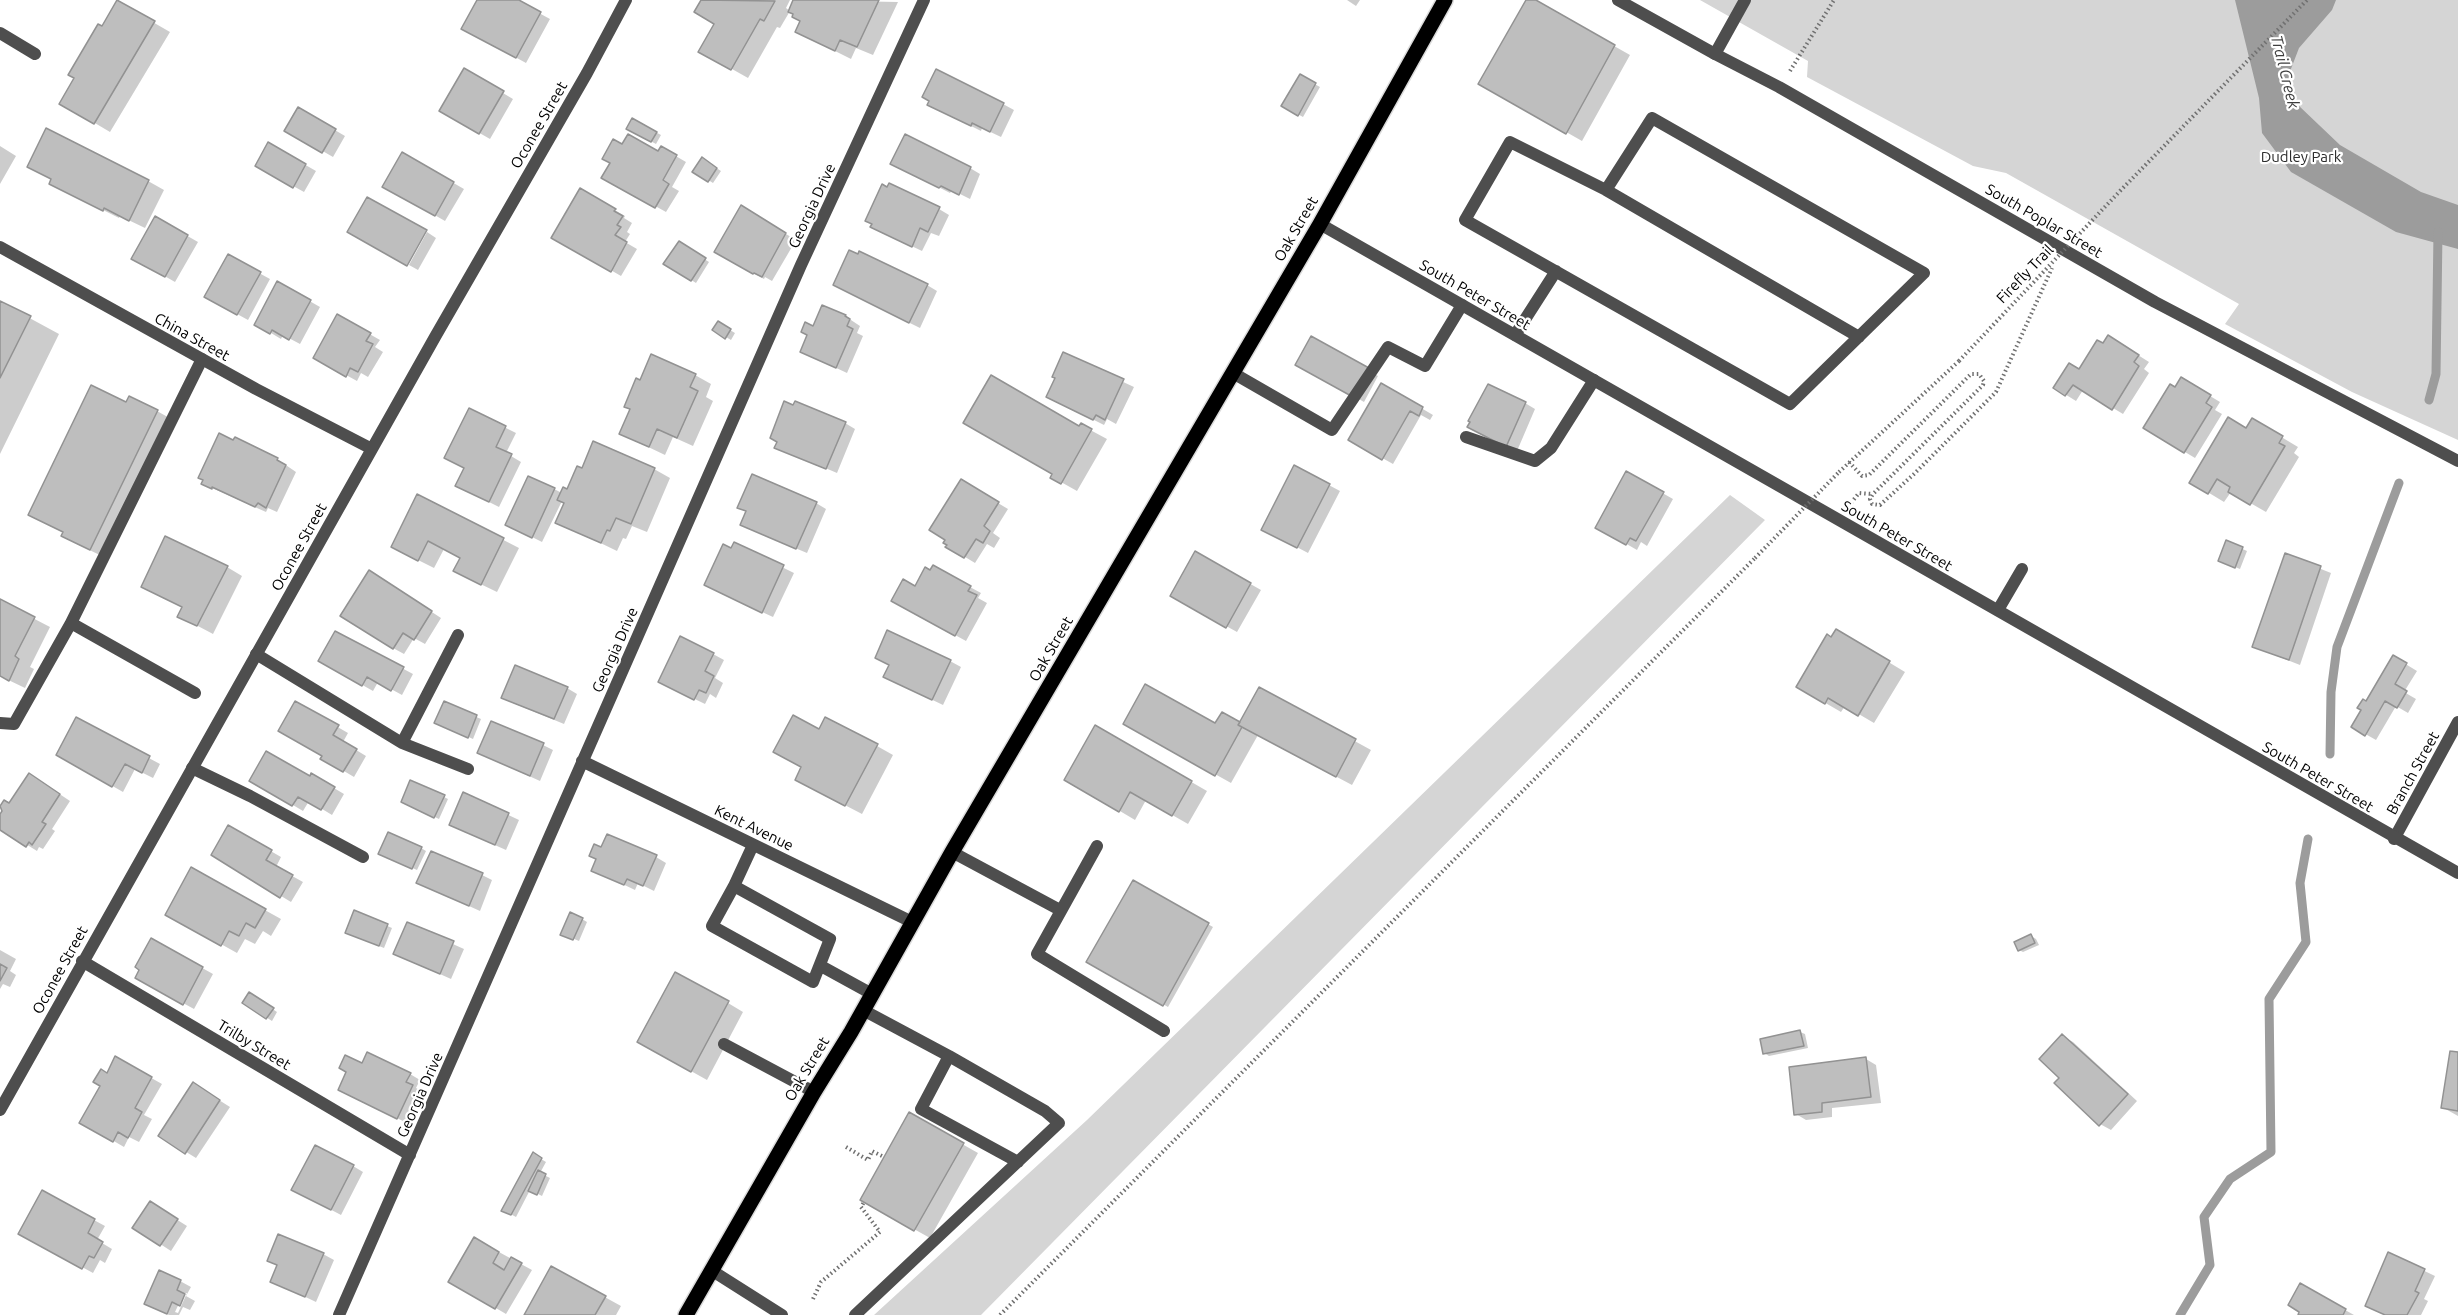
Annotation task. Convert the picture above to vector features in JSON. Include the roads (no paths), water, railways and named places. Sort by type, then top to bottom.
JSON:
[{"type":"main road","name":"Oak Street","points":[[686,1315],[952,852],[1320,224],[1445,0]]},
{"type":"street","name":"Oconee Street","points":[[0,1110],[82,961],[587,73],[626,0]]},
{"type":"street","name":"Georgia Drive","points":[[339,1315],[801,265],[924,0]]},
{"type":"street","name":"South Poplar Street","points":[[1618,0],[1779,87],[2155,302],[2458,461]]},
{"type":"street","points":[[1715,54],[1745,0]]},
{"type":"street","points":[[0,33],[35,54]]},
{"type":"street","points":[[1606,190],[1652,118],[1924,273],[1859,337],[1790,404],[1465,220],[1510,142],[1606,190],[1859,337]]},
{"type":"street","name":"South Peter Street","points":[[1320,224],[1998,610],[2394,839],[2458,873]]},
{"type":"street","name":"China Street","points":[[0,247],[202,359],[372,449]]},
{"type":"street","points":[[1515,335],[1556,271]]},
{"type":"street","points":[[1233,373],[1332,430],[1388,348],[1425,366],[1462,305]]},
{"type":"street","points":[[0,723],[14,724],[71,623],[202,359]]},
{"type":"street","points":[[1466,437],[1535,461],[1551,448],[1594,380]]},
{"type":"street","points":[[1998,610],[2022,569]]},
{"type":"street","points":[[71,623],[195,693]]},
{"type":"street","points":[[402,743],[458,635]]},
{"type":"street","points":[[256,654],[402,743],[468,769]]},
{"type":"street","name":"Branch Street","points":[[2394,839],[2458,722]]},
{"type":"street","name":"Kent Avenue","points":[[582,762],[912,922]]},
{"type":"street","points":[[192,768],[250,796],[363,857]]},
{"type":"street","points":[[734,886],[830,939],[813,982],[712,926],[753,845]]},
{"type":"street","points":[[1097,846],[1037,954],[1164,1031]]},
{"type":"street","points":[[952,852],[1060,910]]},
{"type":"street","name":"Trilby Street","points":[[82,961],[410,1155]]},
{"type":"street","points":[[821,966],[872,994]]},
{"type":"street","points":[[855,1315],[1059,1123],[1045,1111],[950,1056],[863,1010]]},
{"type":"street","points":[[724,1044],[814,1092]]},
{"type":"street","points":[[950,1056],[921,1109],[1018,1162]]},
{"type":"street","points":[[711,1270],[782,1315]]},
{"type":"water","name":"Trail Creek","points":[[2235,0],[2336,0],[2332,10],[2299,48],[2289,74],[2298,105],[2340,145],[2421,192],[2458,205],[2458,249],[2396,232],[2291,172],[2262,133],[2259,98]]},
{"type":"waterway","points":[[2429,400],[2436,374],[2438,232]]},
{"type":"waterway","points":[[2330,754],[2331,692],[2337,647],[2399,483]]},
{"type":"waterway","points":[[2180,1315],[2210,1265],[2204,1217],[2230,1179],[2271,1152],[2269,999],[2306,942],[2300,883],[2308,839]]},
{"type":"park label","name":"Dudley Park","points":[[2301,157]]}]
